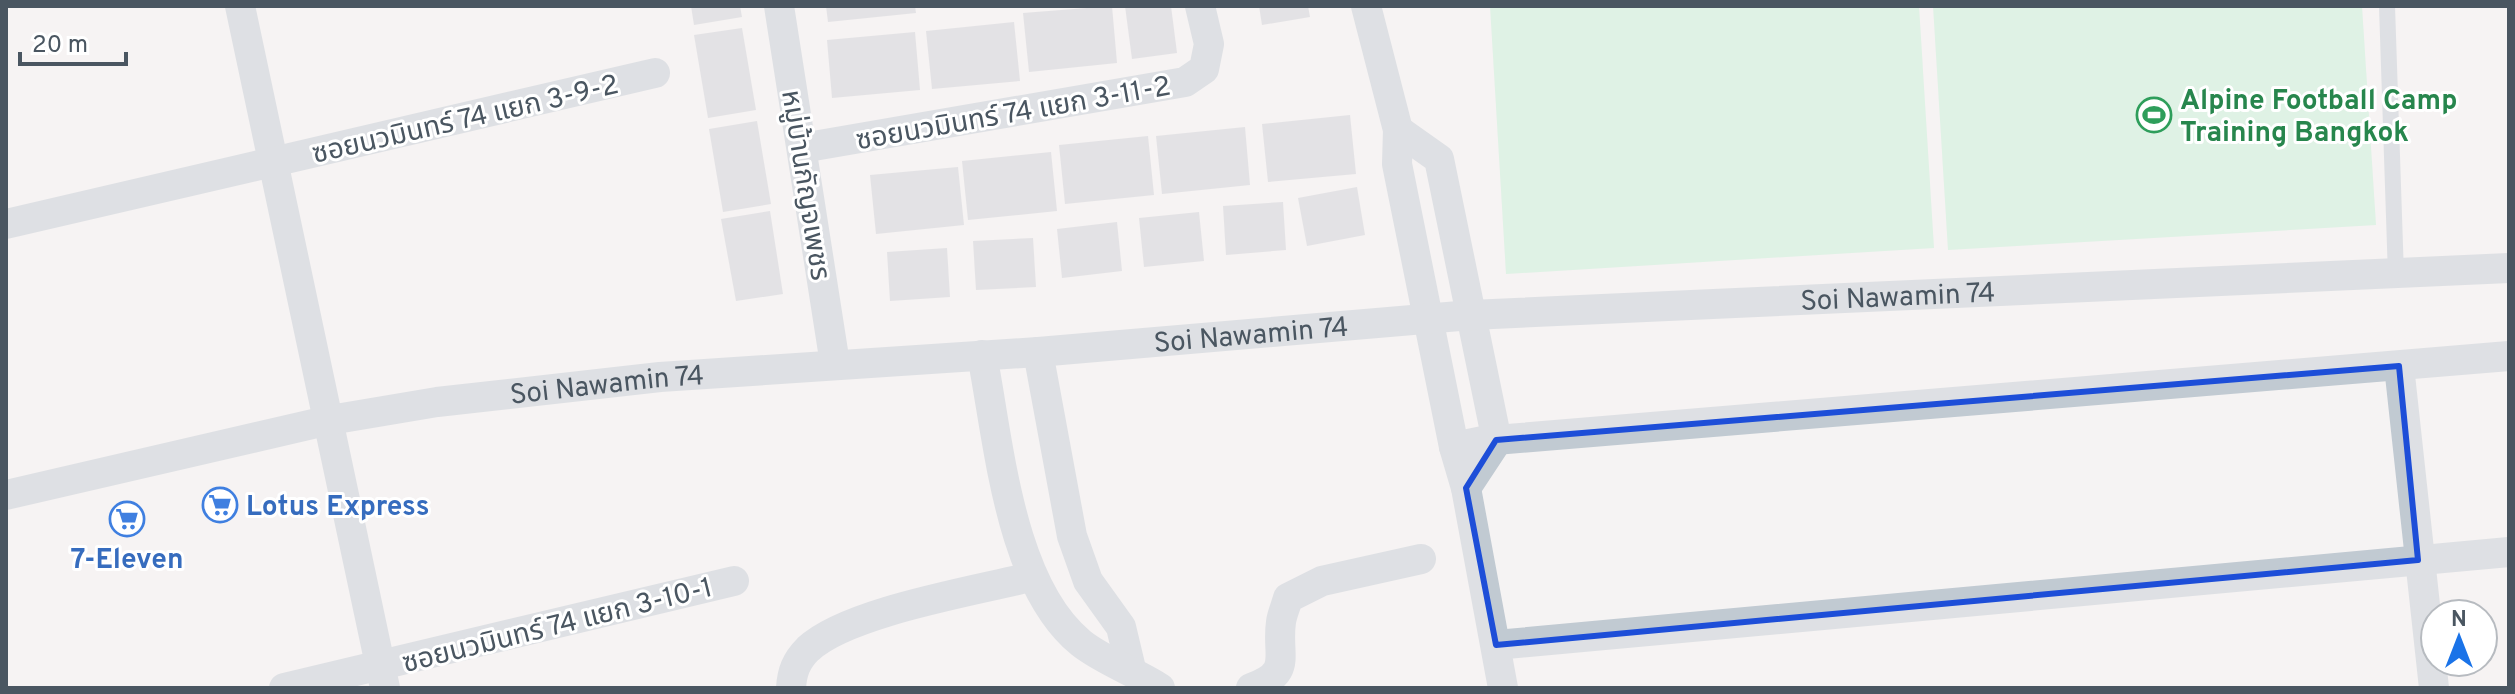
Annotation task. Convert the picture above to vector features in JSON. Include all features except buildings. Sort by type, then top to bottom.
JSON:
[{"type":"street","points":[[240,6],[382,677]]},
{"type":"street","name":"หมู่บ้านกัญจเพชร","points":[[779,6],[835,364]]},
{"type":"street","name":"ซอยนวมินทร์ 74 แยก 3-11-2","points":[[802,148],[1185,82],[1204,69],[1209,44],[1200,6]]},
{"type":"street","points":[[1366,6],[1398,130],[1397,164],[1454,447],[1466,488],[1503,688]]},
{"type":"street","name":"ซอยนวมินทร์ 74 แยก 3-9-2","points":[[6,224],[275,164],[655,73]]},
{"type":"street","points":[[1398,130],[1439,159],[1496,440],[1466,488]]},
{"type":"street","name":"Soi Nawamin 74","points":[[6,495],[330,420],[437,402],[660,377],[1038,352],[1471,315],[2396,276],[2509,268]]},
{"type":"street","points":[[1038,352],[1072,536],[1088,581],[1121,627],[1131,669]]},
{"type":"street","points":[[982,355],[1014,516],[1030,577],[1046,604],[1082,644],[1160,688]]},
{"type":"street","points":[[1454,447],[1496,440],[2509,356]]},
{"type":"street","points":[[2399,366],[2434,688]]},
{"type":"street","points":[[1496,645],[2509,552]]},
{"type":"street","points":[[1251,688],[1285,676],[1281,622],[1288,598],[1322,581],[1421,559]]},
{"type":"street","points":[[798,682],[806,650],[830,633],[858,621],[1030,577]]},
{"type":"street","name":"ซอยนวมินทร์ 74 แยก 3-10-1","points":[[284,688],[382,677],[734,581]]},
{"type":"lane","points":[[2387,6],[2396,276]]},
{"type":"highlighted area","points":[[2399,366],[2418,560],[1496,645],[1466,488],[1496,440]]},
{"type":"green space","points":[[1490,6],[1919,6],[1934,248],[1506,274]]},
{"type":"green space","name":"Alpine Football Camp Training Bangkok","points":[[1933,6],[2362,6],[2376,225],[1948,250]]},
{"type":"place","name":"Alpine Football Camp Training Bangkok","points":[[2154,115]]},
{"type":"place","name":"Lotus Express","points":[[220,505]]},
{"type":"place","name":"7-Eleven","points":[[127,519]]}]
